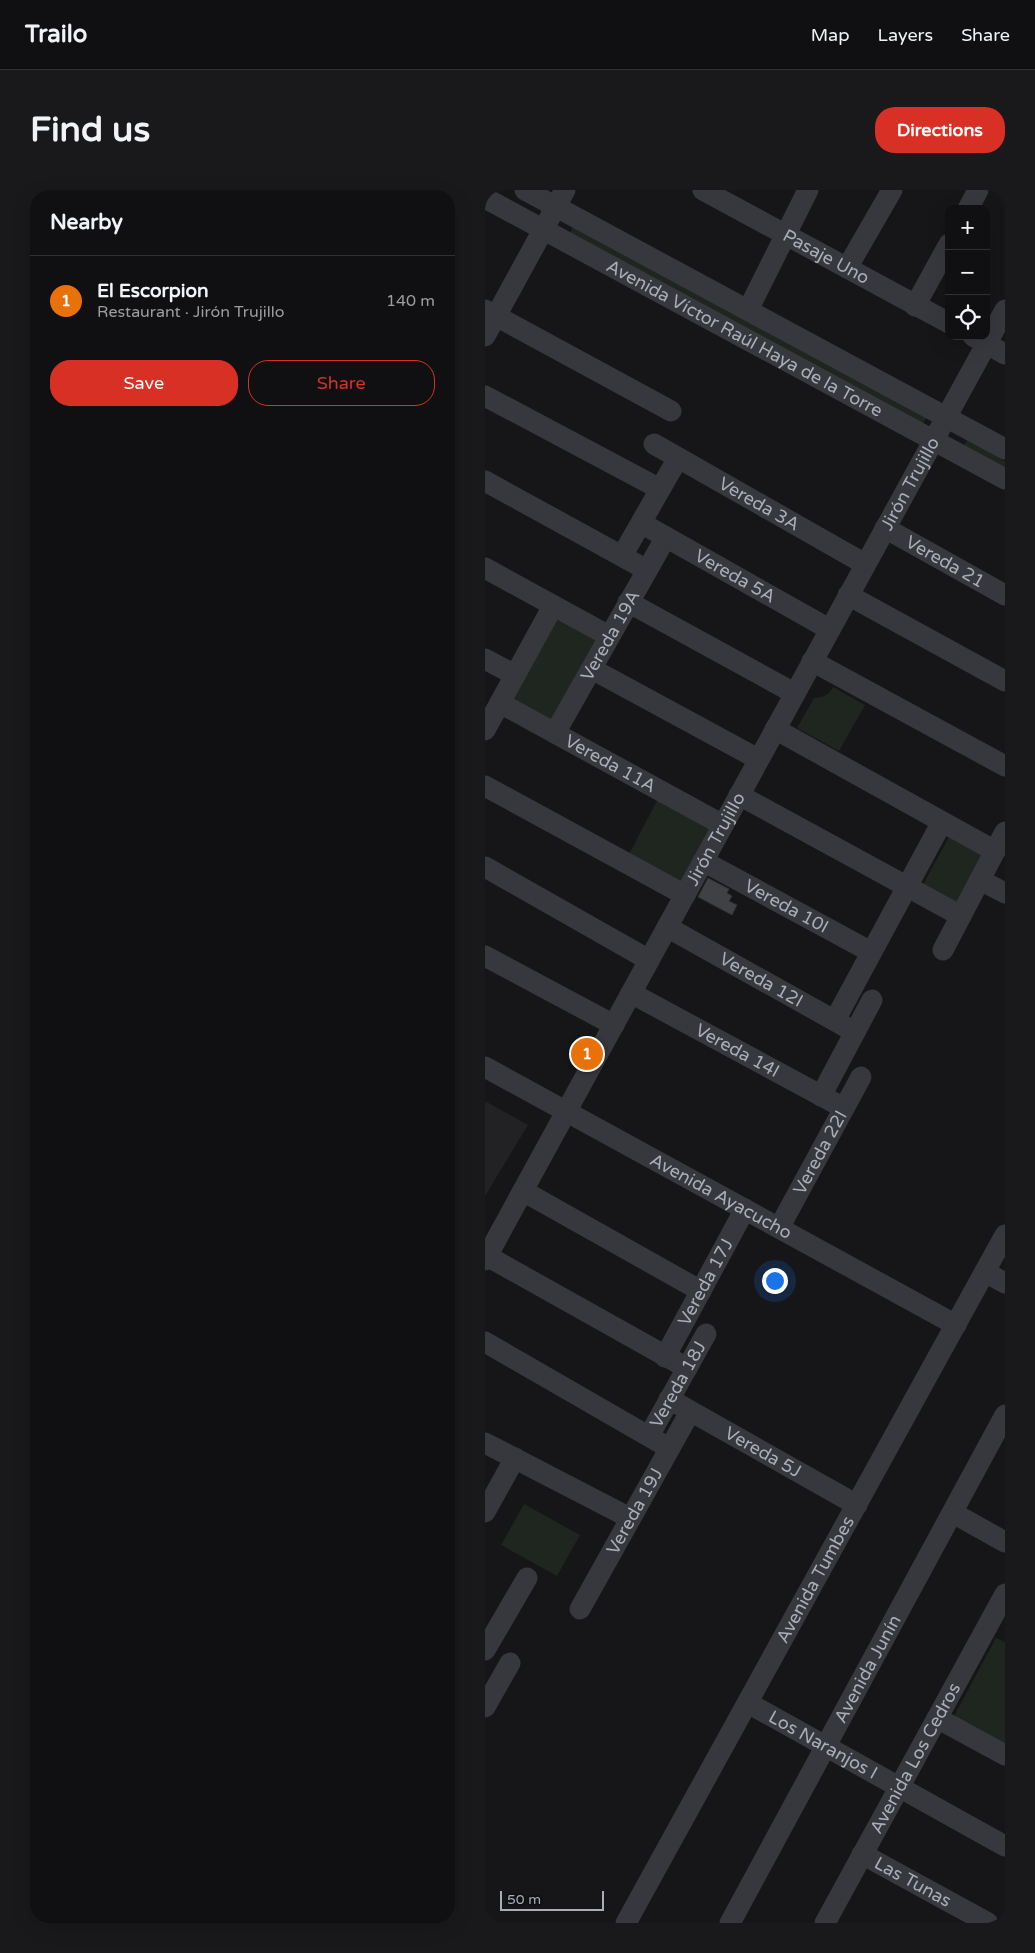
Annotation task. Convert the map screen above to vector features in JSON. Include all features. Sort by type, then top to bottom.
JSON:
[{"type":"street","name":"Avenida Víctor Raúl Haya de la Torre","points":[[525,190],[561,198],[748,310],[1005,450]]},
{"type":"street","points":[[748,310],[808,190]]},
{"type":"street","points":[[847,268],[892,190]]},
{"type":"street","points":[[970,205],[978,190]]},
{"type":"street","name":"Pasaje Uno","points":[[714,193],[786,235],[945,322]]},
{"type":"street","name":"Avenida Víctor Raúl Haya de la Torre","points":[[485,198],[1005,479]]},
{"type":"street","points":[[485,336],[491,313],[561,198]]},
{"type":"street","points":[[915,306],[946,250]]},
{"type":"street","name":"Jirón Trujillo","points":[[990,327],[1005,310]]},
{"type":"street","points":[[491,313],[671,411]]},
{"type":"street","points":[[979,340],[1005,354]]},
{"type":"street","name":"Jirón Trujillo","points":[[486,1258],[945,417],[979,340]]},
{"type":"street","points":[[485,396],[660,489]]},
{"type":"street","name":"Vereda 3A","points":[[654,444],[865,564]]},
{"type":"street","points":[[623,556],[678,458]]},
{"type":"street","points":[[485,481],[647,570]]},
{"type":"street","name":"Vereda 5A","points":[[641,522],[829,629]]},
{"type":"street","name":"Vereda 21","points":[[885,528],[1005,594]]},
{"type":"street","name":"Vereda 19A","points":[[555,733],[666,537]]},
{"type":"street","points":[[485,568],[609,636]]},
{"type":"street","points":[[848,594],[1005,681]]},
{"type":"street","points":[[628,602],[794,693]]},
{"type":"street","points":[[485,730],[553,606]]},
{"type":"street","points":[[485,659],[515,675]]},
{"type":"street","points":[[812,661],[1005,766]]},
{"type":"street","points":[[591,669],[759,759]]},
{"type":"street","name":"Vereda 11A","points":[[500,703],[723,825]]},
{"type":"street","points":[[775,729],[942,822],[1000,842],[943,950]]},
{"type":"street","points":[[485,786],[685,895]]},
{"type":"street","points":[[739,795],[961,916]]},
{"type":"street","points":[[835,1020],[942,822]]},
{"type":"street","name":"Vereda 10I","points":[[703,861],[871,952]]},
{"type":"street","points":[[485,868],[649,960]]},
{"type":"street","points":[[980,880],[1005,893]]},
{"type":"street","name":"Vereda 12I","points":[[667,927],[855,1032]]},
{"type":"street","points":[[485,956],[614,1025]]},
{"type":"street","name":"Vereda 14I","points":[[631,993],[844,1108]]},
{"type":"street","points":[[821,1096],[872,1000]]},
{"type":"street","name":"Avenida Ayacucho","points":[[485,1067],[956,1325]]},
{"type":"street","name":"Vereda 22I","points":[[779,1228],[861,1077]]},
{"type":"street","points":[[523,1191],[701,1291]]},
{"type":"street","name":"Vereda 17J","points":[[665,1357],[745,1209]]},
{"type":"street","name":"Avenida Tumbes","points":[[626,1923],[1005,1236]]},
{"type":"street","points":[[486,1258],[687,1368]]},
{"type":"street","points":[[985,1272],[1005,1283]]},
{"type":"street","name":"Vereda 18J","points":[[649,1436],[706,1334]]},
{"type":"street","points":[[485,1342],[669,1448]]},
{"type":"street","name":"Vereda 5J","points":[[669,1399],[857,1505]]},
{"type":"street","name":"Vereda 19J","points":[[580,1609],[690,1412]]},
{"type":"street","name":"Avenida Junín","points":[[730,1923],[1005,1415]]},
{"type":"street","points":[[485,1442],[630,1518]]},
{"type":"street","points":[[485,1512],[515,1458]]},
{"type":"street","points":[[953,1513],[1005,1542]]},
{"type":"street","points":[[485,1650],[527,1578]]},
{"type":"street","name":"Avenida Los Cedros","points":[[827,1922],[937,1718],[997,1627],[1005,1594]]},
{"type":"street","points":[[487,1698],[510,1663]]},
{"type":"street","name":"Los Naranjos I","points":[[748,1702],[1005,1846]]},
{"type":"street","points":[[937,1718],[1005,1755]]},
{"type":"street","name":"Las Tunas","points":[[862,1854],[988,1923]]},
{"type":"shaded area","points":[[573,226],[928,415],[921,427],[569,235]]},
{"type":"shaded area","points":[[968,440],[1005,461],[1005,472],[961,448]]},
{"type":"shaded area","points":[[555,611],[604,639],[553,728],[504,700]]},
{"type":"shaded area","points":[[833,687],[865,705],[839,751],[797,728],[814,698],[826,695]]},
{"type":"shaded area","points":[[660,795],[719,826],[683,890],[627,858]]},
{"type":"shaded area","points":[[950,835],[988,856],[957,911],[920,890]]},
{"type":"shaded area","points":[[485,1101],[528,1125],[485,1196]]},
{"type":"shaded area","points":[[524,1504],[580,1535],[557,1576],[501,1545]]},
{"type":"shaded area","points":[[996,1638],[1005,1642],[1005,1745],[954,1716]]},
{"type":"building","points":[[708,878],[729,889],[727,893],[732,896],[729,901],[737,905],[732,915],[698,897]]},
{"type":"place","name":"El Escorpion","points":[[587,1054]]}]
